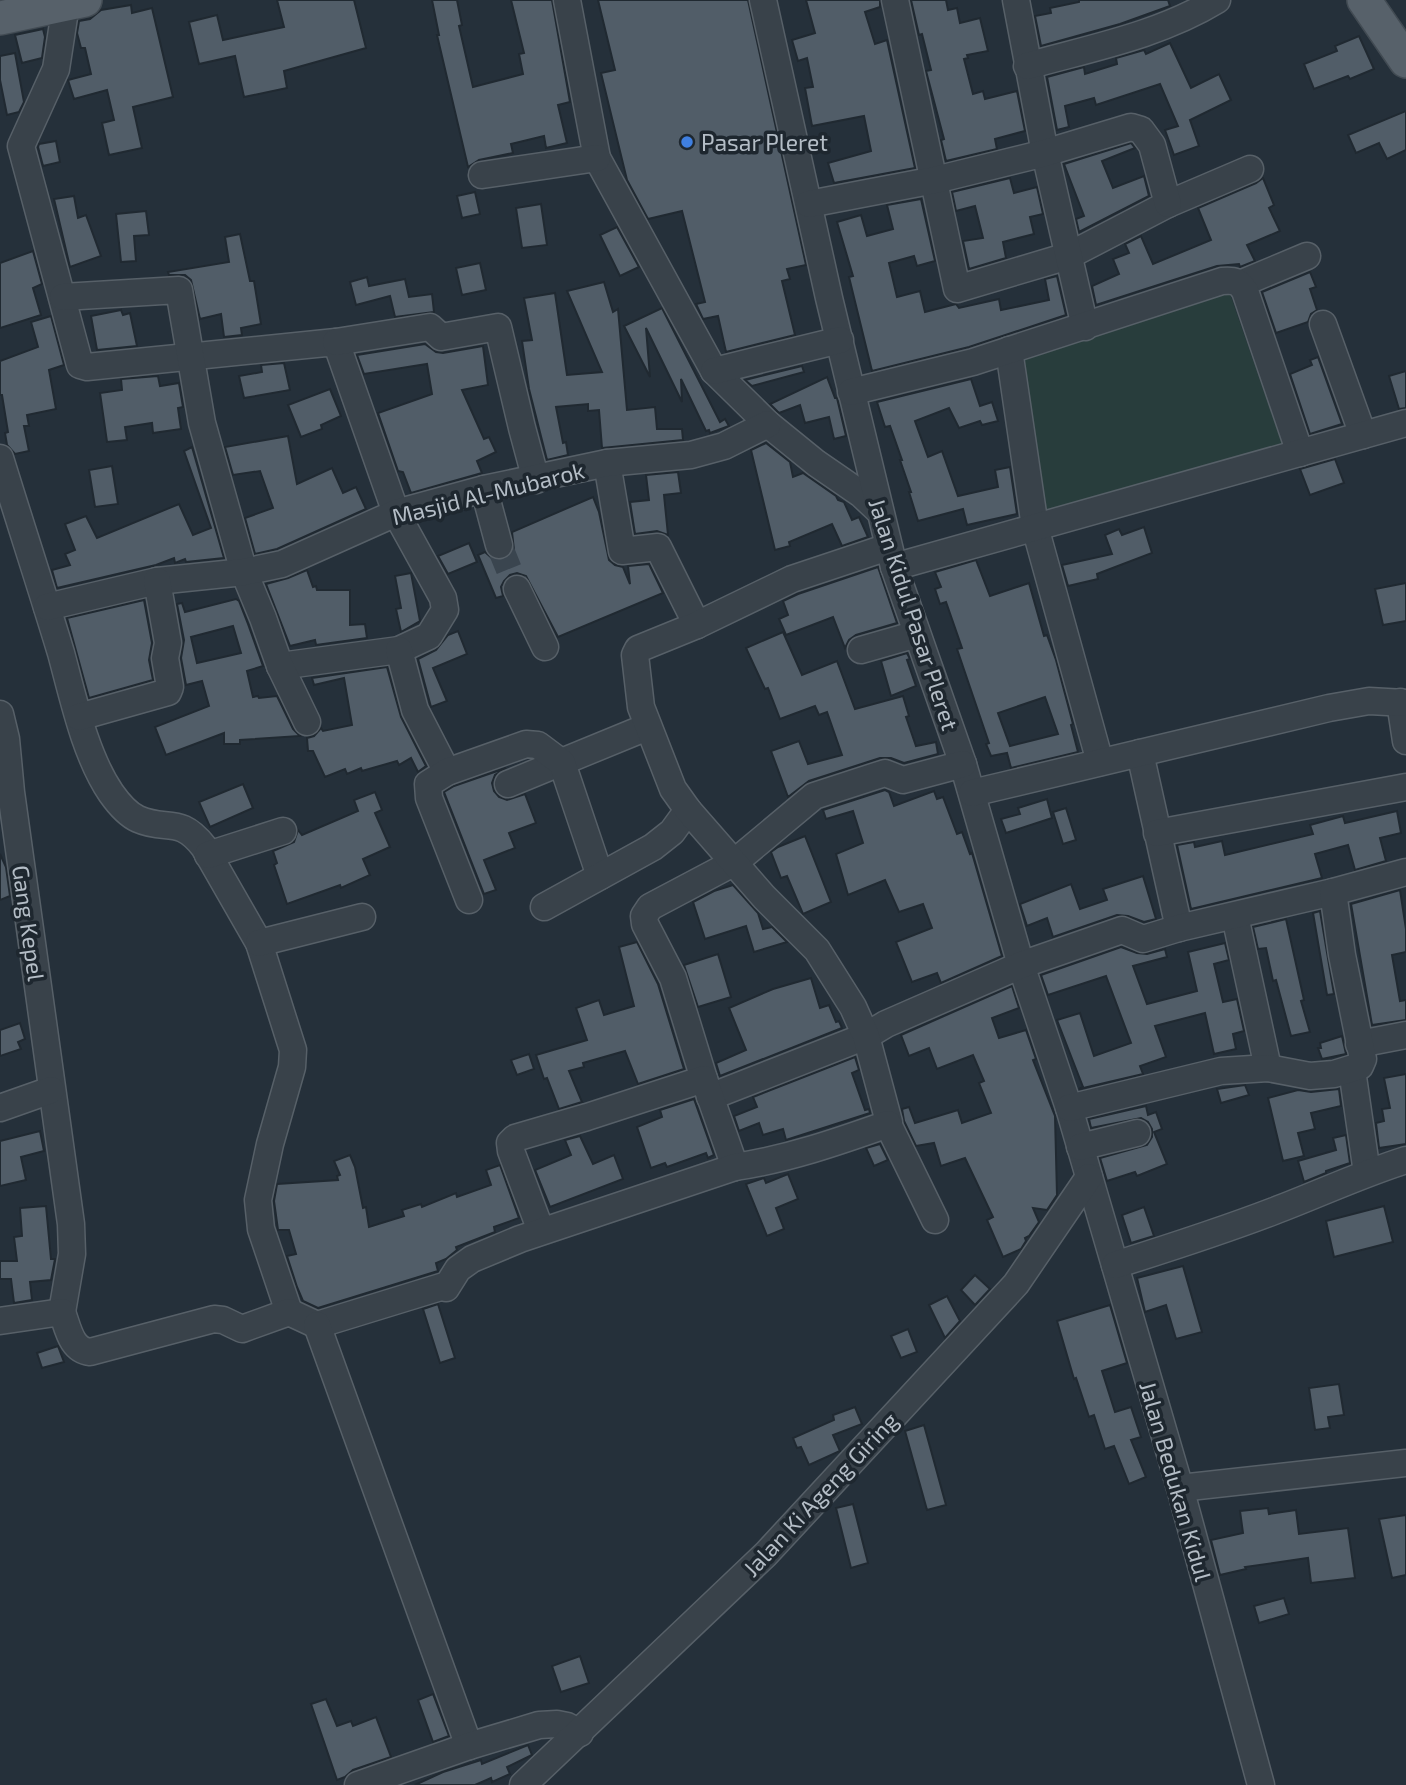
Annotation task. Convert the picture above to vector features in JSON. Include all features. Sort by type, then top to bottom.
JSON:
[{"type":"main road","points":[[1364,0],[1406,61]]},
{"type":"main road","points":[[0,18],[75,2]]},
{"type":"street","points":[[566,0],[597,158],[714,371],[768,424],[816,463],[861,494],[878,510]]},
{"type":"street","name":"Jalan Kidul Pasar Pleret","points":[[763,0],[829,298],[891,557],[963,764],[1021,965],[1089,1177]]},
{"type":"street","points":[[895,0],[957,289],[1068,256],[1168,204],[1250,169]]},
{"type":"street","points":[[1016,0],[1045,153],[1085,327]]},
{"type":"street","points":[[1027,66],[1178,21],[1217,0]]},
{"type":"street","points":[[75,2],[56,69],[22,146],[82,368],[336,342],[430,327],[441,338],[498,327],[536,480]]},
{"type":"street","points":[[809,204],[935,180],[1045,153],[1130,127],[1141,130],[1152,145],[1168,204]]},
{"type":"street","points":[[482,175],[597,158]]},
{"type":"street","points":[[1240,284],[1307,256]]},
{"type":"street","points":[[851,392],[972,362],[1222,281],[1233,280],[1245,291],[1300,453]]},
{"type":"street","points":[[63,297],[179,290],[202,423],[244,572],[280,666],[307,722]]},
{"type":"street","points":[[1323,324],[1363,435]]},
{"type":"street","points":[[714,371],[840,340]]},
{"type":"street","points":[[280,666],[399,650],[429,636],[445,610],[443,598],[396,513],[336,342]]},
{"type":"street","points":[[1009,350],[1035,527],[1100,762]]},
{"type":"street","points":[[935,1220],[888,1124],[866,1036],[853,1007],[817,950],[764,897],[673,789],[641,707],[635,654],[638,649],[696,625],[792,579],[1035,527],[1406,423]]},
{"type":"street","name":"Masjid Al-Mubarok","points":[[47,607],[157,581],[244,572],[282,564],[396,513],[484,489],[607,463],[691,455],[724,446],[768,424]]},
{"type":"street","points":[[0,458],[79,717],[100,775],[123,807],[138,819],[178,825],[196,836],[259,943],[293,1050],[292,1067],[258,1189],[261,1229],[289,1312]]},
{"type":"street","points":[[607,463],[622,551],[658,547],[696,625]]},
{"type":"street","points":[[484,489],[499,545]]},
{"type":"street","points":[[79,717],[168,692],[170,687],[164,658],[168,643],[157,581]]},
{"type":"street","points":[[517,589],[545,647]]},
{"type":"street","points":[[861,650],[916,634]]},
{"type":"street","points":[[399,650],[415,710],[447,772]]},
{"type":"street","points":[[972,793],[1368,701],[1403,703],[1406,741]]},
{"type":"street","name":"Gang Kepel","points":[[0,714],[6,739],[6,795],[73,1241],[62,1312]]},
{"type":"street","points":[[509,784],[647,727]]},
{"type":"street","points":[[469,900],[427,789],[431,780],[447,772],[526,744],[538,745],[562,763],[600,876]]},
{"type":"street","points":[[1140,753],[1179,928]]},
{"type":"street","points":[[735,1167],[673,978],[645,924],[645,916],[650,907],[735,862],[814,796],[885,773],[903,780],[963,764]]},
{"type":"street","points":[[1157,833],[1406,787]]},
{"type":"street","points":[[544,907],[653,848],[672,832],[688,810]]},
{"type":"street","points":[[208,855],[283,831]]},
{"type":"street","points":[[541,1231],[511,1152],[510,1143],[515,1138],[587,1117],[707,1088],[866,1036],[886,1024],[1021,965],[1122,930],[1143,939],[1406,872]]},
{"type":"street","points":[[1069,1108],[1221,1071],[1268,1068],[1310,1076],[1352,1070],[1360,1066],[1363,1059],[1333,892]]},
{"type":"street","points":[[1236,916],[1268,1068]]},
{"type":"street","points":[[259,943],[362,917]]},
{"type":"street","points":[[1359,1044],[1406,1035]]},
{"type":"street","points":[[1352,1070],[1367,1173]]},
{"type":"street","points":[[0,1108],[51,1090]]},
{"type":"street","points":[[0,1321],[62,1312],[75,1346],[90,1352],[210,1320],[223,1320],[242,1329],[289,1312],[317,1325],[444,1286],[446,1288],[458,1269],[472,1259],[541,1231],[735,1167],[765,1163],[812,1151],[888,1124]]},
{"type":"street","points":[[1080,1147],[1137,1133]]},
{"type":"street","points":[[1115,1265],[1182,1244],[1406,1160]]},
{"type":"street","name":"Jalan Bedukan Kidul","points":[[1089,1177],[1180,1488],[1261,1785]]},
{"type":"street","name":"Jalan Ki Ageng Giring","points":[[535,1780],[580,1733],[766,1554],[1006,1294],[1089,1177]]},
{"type":"street","points":[[317,1325],[469,1746]]},
{"type":"street","points":[[1180,1488],[1406,1463]]},
{"type":"street","points":[[358,1785],[469,1746],[548,1723],[567,1726],[580,1733]]},
{"type":"green space","points":[[1229,291],[1284,449],[1043,512],[1022,357]]},
{"type":"building","points":[[277,0],[354,0],[366,48],[284,71],[287,88],[244,97],[235,56],[199,64],[189,22],[217,15],[223,40],[284,27]]},
{"type":"building","points":[[432,0],[457,0],[462,25],[459,26],[473,87],[523,74],[519,54],[524,53],[511,0],[552,0],[570,102],[558,105],[567,143],[546,148],[544,136],[511,144],[513,153],[479,160],[468,167],[437,35]]},
{"type":"building","name":"Pasar Pleret","points":[[598,0],[748,0],[806,265],[787,269],[790,279],[782,281],[795,335],[726,352],[718,316],[703,319],[696,304],[705,302],[682,211],[648,219],[627,180],[601,73],[615,70]]},
{"type":"building","points":[[806,0],[880,0],[880,7],[865,12],[875,44],[887,40],[915,168],[834,183],[828,163],[871,151],[864,116],[812,126],[805,88],[813,87],[807,58],[798,61],[792,40],[815,33]]},
{"type":"building","points":[[911,0],[946,0],[948,10],[957,8],[960,23],[980,18],[988,51],[967,55],[968,58],[964,59],[973,94],[983,91],[985,99],[1017,91],[1025,131],[995,139],[997,149],[946,161],[941,140],[944,139],[926,71],[931,70]]},
{"type":"building","points":[[1079,0],[1168,0],[1170,6],[1120,24],[1041,46],[1035,16],[1051,13],[1050,8]]},
{"type":"building","points":[[131,5],[132,13],[152,8],[173,97],[133,107],[142,148],[109,155],[102,123],[114,120],[107,90],[74,99],[68,80],[91,74],[85,48],[81,48],[77,33],[79,21],[90,19],[101,10]]},
{"type":"building","points":[[43,29],[45,37],[42,58],[22,63],[15,35]]},
{"type":"building","points":[[1359,36],[1374,69],[1314,89],[1304,64],[1337,51],[1335,46]]},
{"type":"building","points":[[1170,43],[1191,88],[1219,74],[1231,100],[1190,120],[1199,146],[1174,155],[1165,130],[1178,126],[1160,84],[1096,105],[1094,98],[1065,106],[1069,127],[1057,130],[1047,77],[1084,67],[1085,74],[1117,64],[1116,58],[1144,50],[1146,54]]},
{"type":"building","points":[[15,53],[24,102],[19,112],[7,115],[0,80],[0,56]]},
{"type":"building","points":[[1406,111],[1406,150],[1387,159],[1379,143],[1356,153],[1348,135]]},
{"type":"building","points":[[56,141],[60,162],[43,166],[39,144]]},
{"type":"building","points":[[1131,143],[1135,148],[1102,161],[1113,188],[1144,176],[1149,196],[1079,232],[1076,219],[1084,216],[1064,164]]},
{"type":"building","points":[[1010,178],[1014,193],[1037,187],[1043,214],[1030,217],[1034,234],[1003,242],[1006,258],[969,269],[963,241],[983,238],[975,206],[956,211],[952,192]]},
{"type":"building","points":[[1263,178],[1274,205],[1269,208],[1280,231],[1247,245],[1255,261],[1240,267],[1239,264],[1217,266],[1096,305],[1092,286],[1119,274],[1113,259],[1129,253],[1125,244],[1141,236],[1153,264],[1211,240],[1198,208]]},
{"type":"building","points":[[475,192],[480,214],[462,218],[457,196]]},
{"type":"building","points":[[74,196],[78,218],[86,215],[101,256],[70,267],[54,199]]},
{"type":"building","points":[[921,199],[935,261],[917,266],[914,256],[889,263],[897,297],[920,291],[925,312],[956,304],[959,308],[999,299],[1001,310],[1049,300],[1045,279],[1057,276],[1066,315],[969,347],[872,371],[849,277],[853,276],[837,222],[861,215],[867,236],[893,229],[887,205]]},
{"type":"building","points":[[541,204],[547,245],[522,248],[516,208]]},
{"type":"building","points":[[146,211],[149,235],[134,236],[136,261],[121,262],[116,214]]},
{"type":"building","points":[[617,227],[639,267],[620,276],[600,235]]},
{"type":"building","points":[[240,234],[250,281],[254,281],[261,324],[241,328],[242,335],[224,337],[221,314],[200,319],[191,280],[185,275],[169,275],[168,272],[229,262],[225,237]]},
{"type":"building","points":[[33,251],[42,284],[33,288],[41,315],[0,328],[0,263]]},
{"type":"building","points":[[480,263],[486,290],[462,295],[456,268]]},
{"type":"building","points":[[1310,272],[1316,287],[1310,289],[1317,310],[1311,314],[1308,322],[1276,333],[1262,292]]},
{"type":"building","points":[[367,277],[369,286],[405,279],[409,297],[432,294],[434,312],[395,317],[390,296],[356,305],[350,282]]},
{"type":"building","points":[[604,282],[613,312],[618,309],[627,410],[655,407],[657,429],[682,429],[683,440],[602,448],[599,410],[588,411],[588,404],[556,407],[568,455],[547,460],[529,389],[522,341],[532,340],[524,298],[555,293],[567,375],[602,372],[567,291]]},
{"type":"building","points":[[662,308],[720,422],[725,419],[729,426],[710,433],[709,430],[706,431],[681,379],[682,402],[646,328],[650,377],[624,326]]},
{"type":"building","points":[[121,310],[123,315],[130,313],[137,346],[97,350],[91,316]]},
{"type":"building","points":[[51,316],[64,365],[49,370],[56,409],[27,415],[29,426],[24,426],[29,451],[15,454],[7,445],[5,433],[8,432],[0,395],[0,361],[38,347],[31,322]]},
{"type":"building","points":[[425,344],[436,352],[443,353],[483,346],[488,385],[462,390],[484,439],[489,437],[496,452],[477,461],[482,473],[411,493],[403,472],[398,471],[378,413],[432,394],[427,364],[364,374],[357,355]]},
{"type":"building","points":[[1318,357],[1342,424],[1310,434],[1290,374],[1312,365],[1310,360]]},
{"type":"building","points":[[284,363],[290,390],[244,398],[239,376],[262,372],[261,365]]},
{"type":"building","points":[[802,366],[804,372],[752,386],[745,380]]},
{"type":"building","points":[[1406,371],[1406,408],[1399,409],[1389,376]]},
{"type":"building","points":[[158,376],[160,386],[179,383],[183,407],[178,408],[181,429],[153,433],[152,423],[125,427],[127,440],[107,442],[100,393],[122,390],[121,379]]},
{"type":"building","points":[[827,377],[837,398],[846,436],[834,439],[829,417],[805,423],[800,405],[779,413],[770,404]]},
{"type":"building","points":[[971,379],[980,406],[992,402],[998,421],[982,425],[980,421],[959,428],[949,408],[915,421],[928,457],[942,451],[958,496],[998,487],[995,470],[1010,467],[1017,514],[967,525],[963,509],[918,521],[902,460],[890,426],[885,427],[877,402]]},
{"type":"building","points":[[330,389],[341,416],[321,425],[322,429],[301,437],[288,405]]},
{"type":"building","points":[[288,436],[297,484],[332,468],[343,493],[356,487],[366,509],[277,549],[255,554],[245,518],[273,508],[260,471],[233,475],[225,447]]},
{"type":"building","points":[[766,443],[790,462],[793,477],[803,473],[844,502],[852,520],[859,517],[868,537],[842,546],[832,524],[789,542],[790,546],[775,550],[751,450]]},
{"type":"building","points":[[192,447],[224,558],[186,562],[185,559],[175,563],[174,558],[156,565],[57,588],[52,570],[70,565],[65,554],[75,550],[65,524],[86,516],[97,538],[179,504],[193,535],[211,528],[184,451]]},
{"type":"building","points":[[1335,459],[1344,483],[1310,495],[1300,469]]},
{"type":"building","points":[[112,466],[118,504],[95,507],[89,470]]},
{"type":"building","points":[[678,472],[681,493],[664,495],[668,535],[657,531],[635,534],[630,502],[649,500],[646,475]]},
{"type":"building","points":[[593,497],[599,512],[609,560],[623,567],[630,584],[628,566],[649,564],[663,593],[558,637],[526,576],[517,573],[510,575],[501,587],[503,596],[496,598],[478,555],[485,552],[494,560],[510,557],[514,550],[512,532]]},
{"type":"building","points":[[1144,527],[1152,553],[1097,574],[1098,579],[1068,586],[1062,565],[1112,554],[1105,535],[1119,529],[1122,535]]},
{"type":"building","points":[[469,543],[477,562],[448,574],[438,556]]},
{"type":"building","points":[[976,560],[990,596],[1029,583],[1044,636],[1047,635],[1056,660],[1078,752],[1011,768],[1007,753],[991,756],[957,649],[962,648],[946,602],[940,604],[935,589],[941,587],[935,572]],"holes":[[[1045,697],[1058,734],[1010,746],[998,713]]]},
{"type":"building","points":[[878,567],[897,623],[856,635],[849,640],[845,648],[833,617],[786,635],[779,619],[788,615],[783,601]]},
{"type":"building","points":[[307,570],[313,587],[316,586],[317,590],[350,590],[350,625],[365,624],[367,638],[316,645],[315,640],[290,646],[266,584]]},
{"type":"building","points":[[411,573],[420,621],[401,632],[396,609],[401,608],[395,576]]},
{"type":"building","points":[[1406,583],[1406,621],[1383,625],[1375,589]]},
{"type":"building","points":[[236,599],[239,601],[263,666],[247,671],[253,697],[277,696],[293,729],[300,736],[240,740],[240,744],[224,744],[224,733],[166,755],[155,727],[209,706],[202,681],[186,685],[181,658],[184,640],[177,604],[182,603],[185,612]],"holes":[[[233,626],[241,653],[197,663],[191,637]]]},
{"type":"building","points":[[144,600],[152,643],[149,660],[153,680],[89,698],[67,618]]},
{"type":"building","points":[[458,631],[467,654],[433,668],[447,701],[431,707],[418,659],[436,650],[448,635]]},
{"type":"building","points":[[783,632],[802,675],[837,661],[855,709],[903,696],[909,716],[906,717],[916,746],[936,742],[938,754],[904,763],[891,758],[880,758],[809,781],[788,797],[771,751],[799,741],[808,764],[842,755],[827,712],[819,715],[815,706],[780,719],[768,688],[765,689],[746,648]]},
{"type":"building","points":[[907,653],[916,686],[891,696],[881,661]]},
{"type":"building","points":[[387,667],[401,717],[426,766],[418,772],[411,758],[399,765],[397,761],[362,771],[361,768],[347,774],[345,769],[325,777],[313,751],[308,751],[307,738],[314,736],[321,728],[323,731],[352,725],[344,678],[314,685],[312,678]]},
{"type":"building","points":[[506,768],[495,775],[492,783],[494,791],[507,800],[525,794],[536,823],[509,833],[515,848],[484,860],[496,890],[484,894],[444,792]]},
{"type":"building","points":[[243,784],[253,808],[210,827],[199,802]]},
{"type":"building","points":[[885,790],[889,792],[894,806],[934,791],[937,799],[943,797],[957,834],[962,832],[970,854],[972,853],[1002,956],[941,983],[937,973],[912,982],[896,942],[932,928],[923,904],[899,912],[885,880],[848,895],[836,854],[863,843],[853,811],[826,819],[823,810]]},
{"type":"building","points":[[375,792],[382,810],[375,813],[390,847],[363,859],[370,875],[341,888],[340,885],[287,904],[274,865],[277,863],[273,851],[294,842],[298,830],[302,835],[358,811],[354,800]]},
{"type":"building","points":[[1047,799],[1052,818],[1006,833],[1001,819],[1020,814],[1018,808]]},
{"type":"building","points":[[1066,808],[1076,840],[1063,844],[1053,812]]},
{"type":"building","points":[[1397,811],[1401,833],[1380,838],[1386,861],[1355,870],[1348,845],[1315,854],[1322,878],[1191,909],[1177,845],[1194,842],[1195,847],[1222,841],[1225,855],[1313,834],[1310,825],[1343,816],[1345,823]]},
{"type":"building","points":[[805,836],[831,902],[803,914],[787,876],[781,878],[771,852]]},
{"type":"building","points":[[0,854],[6,867],[10,896],[0,900]]},
{"type":"building","points":[[1143,876],[1156,919],[1144,922],[1117,915],[1053,937],[1047,918],[1027,926],[1020,904],[1071,884],[1080,909],[1107,900],[1103,889]]},
{"type":"building","points":[[733,885],[758,913],[763,929],[772,927],[787,942],[754,952],[746,926],[705,939],[693,902]]},
{"type":"building","points":[[1400,890],[1406,929],[1406,952],[1392,955],[1400,1001],[1406,1000],[1406,1020],[1372,1025],[1351,904]]},
{"type":"building","points":[[1320,911],[1334,994],[1327,995],[1313,913]]},
{"type":"building","points":[[1286,919],[1304,1000],[1301,1001],[1310,1032],[1291,1036],[1276,980],[1273,981],[1266,948],[1258,949],[1253,927]]},
{"type":"building","points":[[637,942],[658,984],[684,1069],[638,1084],[625,1051],[583,1063],[584,1067],[569,1071],[582,1102],[559,1109],[536,1055],[587,1040],[576,1008],[599,1000],[604,1015],[634,1006],[619,947]]},
{"type":"building","points":[[1225,943],[1229,960],[1214,964],[1223,1002],[1237,999],[1244,1031],[1233,1034],[1236,1049],[1214,1054],[1205,1013],[1155,1026],[1166,1057],[1140,1066],[1143,1074],[1079,1089],[1083,1087],[1057,1020],[1080,1013],[1094,1056],[1131,1043],[1106,976],[1048,995],[1041,975],[1121,947],[1147,954],[1165,949],[1167,957],[1133,966],[1147,1004],[1197,991],[1188,952]]},
{"type":"building","points":[[718,954],[731,997],[698,1007],[684,965]]},
{"type":"building","points":[[811,978],[820,1008],[829,1005],[836,1022],[839,1021],[842,1028],[720,1076],[716,1063],[746,1050],[729,1008],[773,989]]},
{"type":"building","points":[[1012,986],[1019,1008],[992,1018],[999,1038],[1026,1030],[1036,1059],[1033,1060],[1055,1116],[1057,1195],[1047,1210],[1033,1208],[1039,1222],[1025,1238],[1021,1249],[1003,1257],[987,1220],[993,1217],[965,1158],[941,1166],[934,1143],[916,1146],[904,1121],[902,1109],[909,1107],[915,1123],[958,1110],[962,1123],[991,1113],[979,1083],[984,1081],[973,1055],[937,1069],[929,1048],[909,1056],[901,1035]]},
{"type":"building","points":[[20,1023],[25,1039],[18,1042],[21,1049],[0,1056],[0,1030]]},
{"type":"building","points":[[1342,1036],[1346,1054],[1322,1059],[1318,1048],[1321,1048],[1320,1043]]},
{"type":"building","points":[[529,1054],[534,1069],[517,1075],[511,1060]]},
{"type":"building","points":[[855,1057],[859,1070],[852,1073],[865,1110],[869,1109],[870,1113],[786,1140],[783,1129],[763,1135],[759,1123],[739,1131],[734,1116],[757,1107],[753,1097]]},
{"type":"building","points":[[1406,1074],[1406,1144],[1379,1148],[1376,1123],[1384,1121],[1382,1109],[1390,1108],[1384,1078]]},
{"type":"building","points":[[1245,1085],[1249,1095],[1221,1103],[1217,1089]]},
{"type":"building","points":[[1339,1089],[1341,1106],[1311,1113],[1315,1129],[1298,1133],[1304,1156],[1283,1161],[1268,1098],[1298,1090],[1311,1092]]},
{"type":"building","points":[[694,1099],[714,1155],[708,1158],[706,1153],[667,1167],[665,1163],[651,1168],[637,1127],[662,1117],[660,1110]]},
{"type":"building","points":[[1146,1106],[1148,1115],[1156,1112],[1162,1129],[1154,1132],[1167,1164],[1137,1176],[1135,1172],[1107,1181],[1100,1158],[1147,1145],[1152,1137],[1152,1129],[1148,1122],[1141,1118],[1091,1128],[1089,1119]]},
{"type":"building","points":[[40,1131],[44,1151],[21,1157],[26,1180],[0,1186],[0,1141]]},
{"type":"building","points":[[1346,1135],[1350,1163],[1304,1182],[1298,1161],[1336,1150],[1333,1138]]},
{"type":"building","points":[[580,1136],[593,1164],[614,1155],[623,1179],[550,1207],[535,1170],[571,1155],[565,1140]]},
{"type":"building","points":[[880,1144],[888,1160],[874,1166],[866,1148]]},
{"type":"building","points":[[350,1155],[363,1208],[366,1207],[369,1227],[404,1216],[402,1210],[421,1204],[422,1207],[456,1193],[457,1197],[491,1185],[486,1170],[500,1165],[519,1218],[494,1227],[495,1232],[456,1247],[457,1250],[446,1259],[436,1263],[438,1271],[318,1308],[303,1301],[287,1256],[296,1254],[289,1230],[278,1230],[274,1201],[277,1184],[338,1180],[337,1176],[340,1175],[334,1161]]},
{"type":"building","points":[[788,1174],[798,1199],[776,1208],[784,1229],[767,1236],[746,1184],[764,1178],[766,1183]]},
{"type":"building","points":[[46,1206],[51,1259],[55,1259],[51,1280],[30,1282],[32,1300],[14,1303],[11,1279],[0,1279],[0,1261],[17,1261],[14,1237],[22,1236],[20,1208]]},
{"type":"building","points":[[1384,1206],[1393,1242],[1334,1257],[1326,1221]]},
{"type":"building","points":[[1144,1207],[1154,1236],[1131,1243],[1122,1215]]},
{"type":"building","points":[[1183,1266],[1202,1332],[1176,1339],[1166,1305],[1145,1312],[1137,1278]]},
{"type":"building","points":[[975,1275],[990,1289],[975,1305],[961,1290]]},
{"type":"building","points":[[947,1296],[960,1321],[945,1338],[929,1305]]},
{"type":"building","points":[[438,1304],[455,1358],[440,1363],[423,1309]]},
{"type":"building","points":[[1110,1305],[1127,1363],[1102,1371],[1115,1412],[1131,1407],[1141,1437],[1131,1440],[1146,1477],[1129,1484],[1114,1446],[1105,1449],[1094,1415],[1089,1417],[1076,1378],[1074,1379],[1057,1321]]},
{"type":"building","points":[[908,1329],[917,1352],[901,1358],[891,1336]]},
{"type":"building","points":[[58,1346],[64,1362],[42,1368],[37,1353]]},
{"type":"building","points":[[1339,1384],[1344,1415],[1328,1417],[1330,1428],[1315,1430],[1309,1388]]},
{"type":"building","points":[[855,1407],[862,1424],[833,1435],[840,1451],[809,1465],[801,1447],[797,1448],[793,1438],[834,1420],[833,1415]]},
{"type":"building","points":[[924,1425],[946,1505],[927,1510],[905,1431]]},
{"type":"building","points":[[853,1504],[868,1563],[851,1568],[836,1508]]},
{"type":"building","points":[[1268,1508],[1269,1514],[1296,1510],[1299,1534],[1348,1528],[1355,1578],[1311,1583],[1308,1558],[1245,1567],[1246,1569],[1220,1575],[1211,1540],[1243,1533],[1240,1511]]},
{"type":"building","points":[[1406,1515],[1406,1575],[1392,1578],[1379,1519]]},
{"type":"building","points":[[1284,1598],[1289,1614],[1259,1623],[1254,1606]]},
{"type":"building","points":[[580,1656],[589,1683],[561,1692],[552,1666]]},
{"type":"building","points":[[433,1694],[449,1736],[433,1742],[418,1700]]},
{"type":"building","points":[[326,1699],[337,1726],[351,1721],[353,1726],[376,1717],[391,1757],[353,1770],[337,1780],[311,1704]]},
{"type":"building","points":[[528,1745],[532,1755],[507,1767],[510,1774],[492,1782],[491,1778],[475,1785],[415,1785],[443,1772],[481,1760],[482,1764]]},
{"type":"tunnel","points":[[499,545],[517,589]]},
{"type":"place","name":"Pasar Pleret","points":[[687,142]]}]
